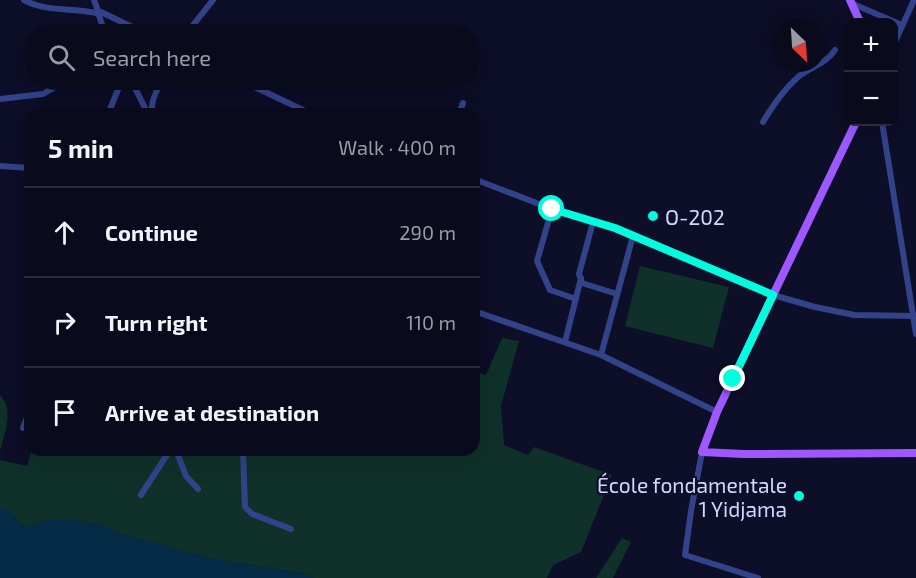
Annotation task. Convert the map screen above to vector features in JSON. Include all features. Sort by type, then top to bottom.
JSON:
[{"type":"main road","points":[[851,1],[858,18]]},
{"type":"main road","points":[[854,126],[717,412],[702,452],[742,454],[916,453]]},
{"type":"street","points":[[24,0],[52,10],[87,10],[100,13],[125,24]]},
{"type":"street","points":[[94,0],[102,24]]},
{"type":"street","points":[[194,24],[213,0]]},
{"type":"street","points":[[898,34],[913,10],[914,0]]},
{"type":"street","points":[[851,1],[902,25]]},
{"type":"street","points":[[763,122],[776,101],[799,76],[829,60],[835,50]]},
{"type":"street","points":[[0,99],[43,94],[52,90]]},
{"type":"street","points":[[110,108],[118,90]]},
{"type":"street","points":[[136,90],[146,108]]},
{"type":"street","points":[[151,108],[157,90]]},
{"type":"street","points":[[261,90],[299,108]]},
{"type":"street","points":[[461,108],[463,103]]},
{"type":"street","points":[[883,126],[915,316],[916,334]]},
{"type":"street","points":[[0,166],[24,168]]},
{"type":"street","points":[[480,181],[552,209],[615,228],[773,295],[836,313],[915,316]]},
{"type":"street","points":[[552,209],[537,261],[550,290],[576,298]]},
{"type":"street","points":[[566,342],[579,274],[593,222]]},
{"type":"street","points":[[601,355],[633,236]]},
{"type":"street","points":[[580,278],[582,283],[617,294]]},
{"type":"street","points":[[480,313],[601,355],[717,412]]},
{"type":"street","points":[[702,452],[691,511],[686,555],[758,578]]},
{"type":"street","points":[[141,495],[166,456]]},
{"type":"street","points":[[178,456],[186,476],[198,489]]},
{"type":"street","points":[[243,456],[245,507],[252,514],[291,529]]},
{"type":"green space","points":[[640,266],[729,287],[713,348],[625,326]]},
{"type":"green space","points":[[502,338],[519,341],[501,406],[504,445],[528,455],[534,447],[612,475],[581,552],[553,565],[547,578],[314,578],[305,574],[208,558],[118,533],[98,524],[72,520],[44,520],[24,527],[6,509],[0,509],[0,460],[27,466],[30,456],[480,456],[480,374],[486,375]]},
{"type":"green space","points":[[0,395],[7,407],[8,415],[0,451]]},
{"type":"green space","points":[[622,538],[631,542],[613,578],[596,578]]},
{"type":"water","points":[[0,509],[6,509],[24,527],[44,520],[72,520],[98,524],[118,533],[208,558],[305,574],[314,578],[0,578]]},
{"type":"place","name":"O-202","points":[[653,216]]},
{"type":"place","name":"École fondamentale 1 Yidjama","points":[[799,496]]},
{"type":"route","points":[[552,209],[615,228],[773,295],[733,379]]}]
